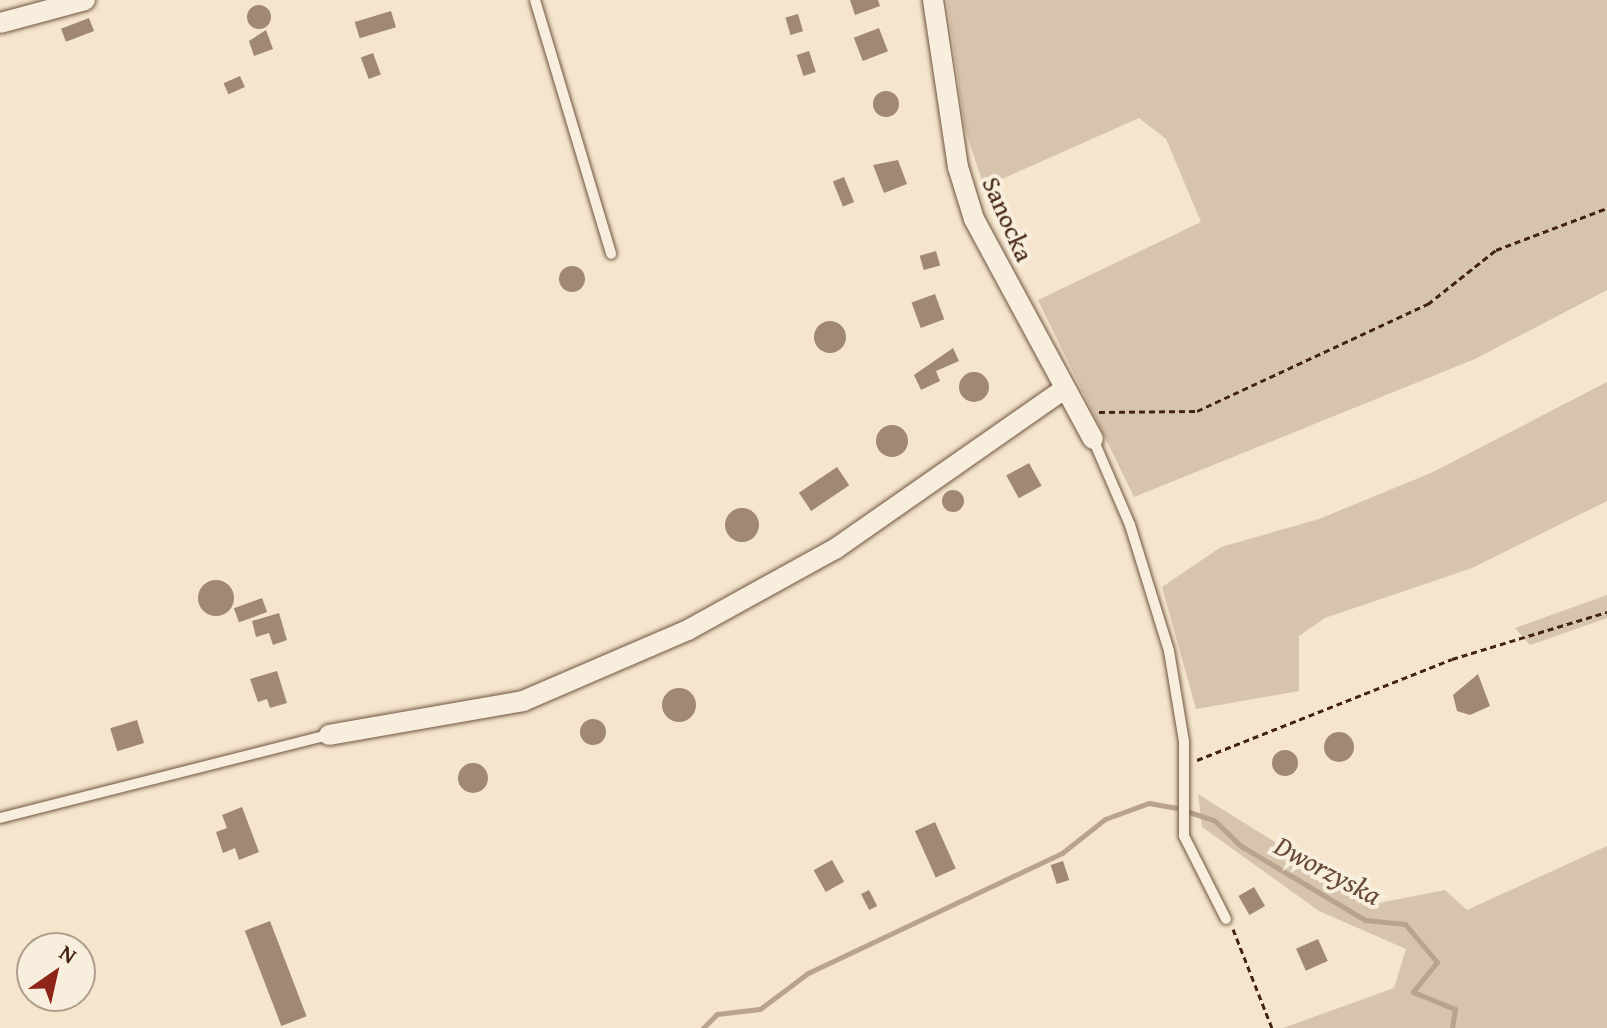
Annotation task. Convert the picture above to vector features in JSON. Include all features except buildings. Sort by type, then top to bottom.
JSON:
[{"type":"street","points":[[0,23],[85,0]]},
{"type":"street","name":"Sanocka","points":[[933,0],[958,167],[974,219],[1093,439]]},
{"type":"street","points":[[329,735],[523,701],[688,630],[835,549],[1064,389]]},
{"type":"lane","points":[[535,0],[611,254]]},
{"type":"lane","points":[[1093,439],[1154,598],[1186,765],[1184,836],[1226,919]]},
{"type":"lane","points":[[0,818],[329,735]]},
{"type":"path","points":[[1075,409],[1136,417],[1197,411],[1428,304],[1496,250],[1607,208]]},
{"type":"path","points":[[1186,765],[1452,659],[1607,612]]},
{"type":"path","points":[[1226,919],[1249,958],[1272,1028]]},
{"type":"shaded area","points":[[947,0],[1607,0],[1607,290],[1475,359],[1134,497],[1038,300],[1201,222],[1166,139],[1139,118],[984,187],[965,129]]},
{"type":"shaded area","points":[[1607,382],[1607,501],[1472,568],[1325,618],[1299,636],[1299,691],[1196,709],[1162,587],[1221,547],[1319,519],[1431,473]]},
{"type":"shaded area","points":[[1607,595],[1607,618],[1530,645],[1515,628]]},
{"type":"shaded area","points":[[1198,794],[1374,904],[1445,890],[1467,910],[1607,846],[1607,1028],[1283,1028],[1394,988],[1406,949],[1319,911],[1202,827]]},
{"type":"waterway","points":[[703,1028],[717,1014],[760,1009],[808,973],[1062,853],[1105,819],[1149,803],[1176,808]]},
{"type":"waterway","name":"Dworzyska","points":[[1189,812],[1214,820],[1241,846],[1365,920],[1405,924],[1437,962],[1413,992],[1455,1009],[1452,1028]]}]
